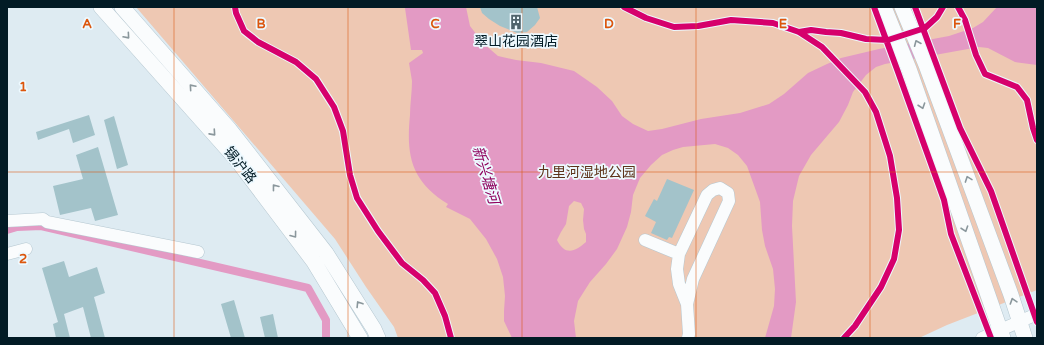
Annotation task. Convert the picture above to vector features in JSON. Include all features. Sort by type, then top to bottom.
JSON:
[{"type":"main road","name":"锡沪路","points":[[101,7],[237,160],[314,262],[360,338]]},
{"type":"main road","name":"锡沪路","points":[[122,7],[230,130],[326,253],[374,329],[378,338]]},
{"type":"main road","points":[[884,7],[909,69],[1001,334]]},
{"type":"main road","points":[[902,7],[926,65],[1011,295],[1025,338]]},
{"type":"main road","points":[[974,256],[994,249]]},
{"type":"street","points":[[687,304],[679,284],[677,269],[679,254],[706,195],[713,190],[720,188],[728,193],[729,201],[693,279],[687,304],[688,338]]},
{"type":"street","points":[[7,221],[42,219],[47,222],[198,252]]},
{"type":"street","points":[[645,240],[679,254]]},
{"type":"street","points":[[7,254],[26,249]]},
{"type":"street","points":[[982,338],[1001,334],[1019,322],[1037,314]]},
{"type":"green space","name":"九里河湿地公园","points":[[136,7],[1037,7],[1037,290],[947,325],[919,338],[398,338],[394,327],[335,239]]},
{"type":"water","name":"新兴塘河","points":[[466,7],[470,26],[484,44],[498,56],[541,63],[574,71],[597,87],[612,101],[622,116],[633,124],[648,131],[701,119],[740,113],[769,104],[784,94],[808,73],[841,58],[879,49],[949,36],[973,28],[983,22],[997,7],[1037,7],[1037,65],[1015,62],[988,48],[979,47],[885,64],[876,67],[866,75],[853,92],[839,122],[811,155],[799,176],[793,201],[792,226],[796,302],[791,338],[765,338],[774,306],[775,289],[773,269],[765,246],[762,230],[760,202],[747,166],[738,155],[728,148],[715,144],[683,147],[673,150],[662,155],[640,178],[633,195],[627,227],[617,249],[590,282],[578,301],[574,321],[576,338],[512,338],[504,321],[505,296],[503,277],[497,259],[486,239],[470,219],[446,207],[448,204],[426,186],[419,177],[414,166],[409,143],[412,81],[409,63],[423,53],[422,50],[411,50],[405,8]],"holes":[[[574,201],[581,203],[584,209],[583,220],[586,242],[578,248],[570,251],[563,248],[557,240],[566,224],[569,206]]]},
{"type":"building","name":"翠山花园酒店","points":[[480,7],[537,7],[540,18],[527,32],[517,33],[500,26],[489,19],[482,13]]},
{"type":"building","points":[[89,115],[95,135],[73,143],[69,129],[38,140],[36,132]]},
{"type":"building","points":[[114,116],[128,165],[117,169],[104,120]]},
{"type":"building","points":[[98,147],[118,215],[95,221],[91,208],[60,215],[53,186],[83,179],[76,155]]},
{"type":"building","points":[[667,179],[694,190],[672,238],[669,237],[667,240],[651,233],[656,222],[645,216],[654,199],[657,201]]},
{"type":"building","points":[[64,261],[69,277],[97,267],[105,293],[94,297],[105,338],[91,338],[83,307],[64,314],[70,338],[56,338],[53,324],[58,322],[42,268]]},
{"type":"building","points":[[234,300],[245,338],[231,338],[221,304]]},
{"type":"building","points":[[273,314],[278,338],[265,338],[260,317]]},
{"type":"waterway","points":[[7,230],[17,227],[41,226],[308,288],[326,320],[326,338]]},
{"type":"cycle path","points":[[235,7],[244,31],[258,42],[296,62],[316,79],[334,107],[343,131],[350,175],[357,198],[378,231],[402,263],[423,280],[435,293],[445,316],[451,338]]},
{"type":"cycle path","points":[[624,7],[646,18],[674,27],[698,26],[731,20],[773,23],[799,32],[822,47],[865,92],[876,112],[890,156],[897,198],[899,230],[894,259],[881,287],[855,326],[844,338]]},
{"type":"cycle path","points":[[874,7],[944,200],[951,234],[991,338]]},
{"type":"cycle path","points":[[915,7],[960,128],[991,191],[1037,322]]},
{"type":"cycle path","points":[[799,32],[811,30],[841,33],[866,39],[888,40],[925,28],[937,17],[943,7]]},
{"type":"cycle path","points":[[958,7],[965,20],[976,55],[985,74],[1017,87],[1027,100],[1037,140]]},
{"type":"place","name":"翠山花园酒店","points":[[516,22]]}]
